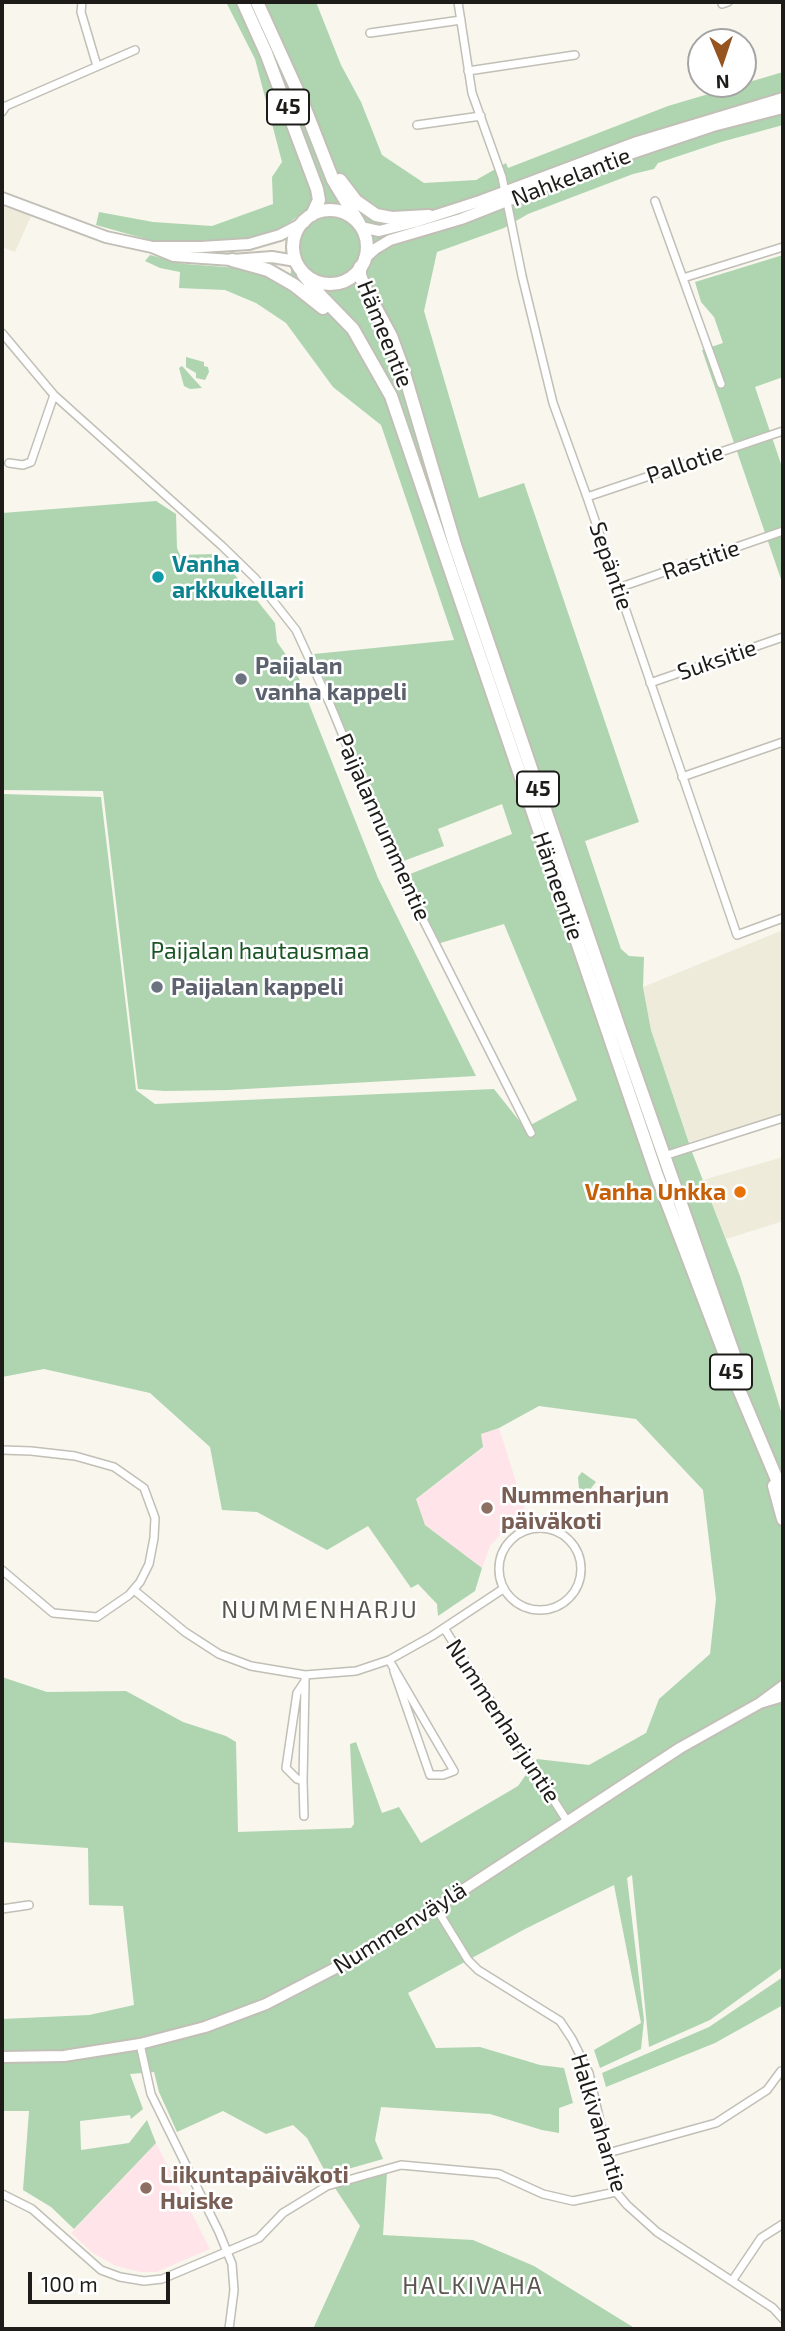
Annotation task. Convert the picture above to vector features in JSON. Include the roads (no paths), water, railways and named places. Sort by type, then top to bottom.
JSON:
[{"type":"main road","name":"45","points":[[243,2],[267,53],[317,189],[319,200],[296,240],[296,261],[303,274]]},
{"type":"main road","name":"45","points":[[257,2],[298,92],[326,164],[339,192],[360,225],[367,245],[362,263]]},
{"type":"main road","points":[[326,164],[356,201],[369,211],[392,218],[429,216]]},
{"type":"main road","points":[[309,218],[321,210],[334,209],[347,214],[360,225]]},
{"type":"main road","points":[[232,260],[268,270],[287,281],[314,300],[361,344]]},
{"type":"main road","points":[[303,274],[316,282],[344,282],[355,274],[362,263]]},
{"type":"main road","name":"Hämeentie","points":[[362,263],[360,275],[391,336],[402,366],[452,534],[615,1016],[739,1369],[759,1436]]},
{"type":"main road","name":"Hämeentie","points":[[303,274],[349,324],[382,378],[398,413],[651,1160],[732,1373],[783,1494]]},
{"type":"main road","name":"Hämeentie","points":[[765,1452],[783,1519]]},
{"type":"street","points":[[82,2],[81,12],[97,66]]},
{"type":"street","name":"Sepäntie","points":[[458,2],[472,93],[506,196],[553,403],[737,935],[783,918]]},
{"type":"street","points":[[370,33],[461,19]]},
{"type":"street","points":[[2,113],[6,106],[135,50]]},
{"type":"street","points":[[468,71],[575,55]]},
{"type":"street","name":"Nahkelantie","points":[[362,263],[375,249],[390,240],[461,219],[506,196],[637,142],[783,98]]},
{"type":"street","name":"Nahkelantie","points":[[360,225],[379,231],[397,228],[429,216],[506,196],[676,138],[783,108]]},
{"type":"street","points":[[416,125],[481,116]]},
{"type":"street","points":[[2,198],[106,237],[152,247],[174,256],[232,260],[272,257],[296,261]]},
{"type":"street","points":[[655,201],[721,384]]},
{"type":"street","points":[[152,247],[249,244],[280,235],[309,218]]},
{"type":"street","points":[[683,278],[783,247]]},
{"type":"street","name":"Paijalannummentie","points":[[2,333],[54,396],[255,578],[296,630],[330,704],[398,870],[531,1133]]},
{"type":"street","points":[[9,463],[23,466],[31,462],[54,396]]},
{"type":"street","name":"Pallotie","points":[[587,497],[783,431]]},
{"type":"street","name":"Rastitie","points":[[618,588],[783,531]]},
{"type":"street","name":"Suksitie","points":[[650,683],[783,637]]},
{"type":"street","points":[[682,777],[783,742]]},
{"type":"street","points":[[651,1160],[783,1118]]},
{"type":"street","points":[[2,1451],[75,1456],[114,1467],[144,1488],[155,1518],[149,1564],[134,1590],[97,1617],[53,1613],[2,1570]]},
{"type":"street","points":[[546,1528],[564,1535],[574,1546],[581,1563],[580,1580],[573,1595],[559,1606],[544,1611],[528,1609],[513,1601],[503,1589],[499,1574],[500,1557],[508,1543],[520,1533],[546,1528]]},
{"type":"street","points":[[444,1628],[503,1589]]},
{"type":"street","name":"Nummenharjuntie","points":[[134,1590],[185,1632],[219,1654],[251,1666],[305,1678],[356,1671],[389,1660],[444,1628],[567,1821]]},
{"type":"street","points":[[389,1660],[430,1775],[443,1775],[454,1771],[394,1671]]},
{"type":"street","points":[[303,1781],[286,1768],[297,1693],[305,1678]]},
{"type":"street","points":[[304,1816],[305,1678]]},
{"type":"street","name":"Nummenväylä","points":[[2,2057],[64,2056],[140,2044],[205,2027],[266,2004],[349,1961],[436,1908],[680,1748],[760,1703],[783,1686]]},
{"type":"street","name":"Nummenväylä","points":[[760,1703],[783,1696]]},
{"type":"street","points":[[2,1909],[29,1905]]},
{"type":"street","name":"Halkivahantie","points":[[436,1908],[461,1950],[478,1970],[560,2021],[589,2073],[616,2192],[657,2232],[773,2308],[783,2319]]},
{"type":"street","points":[[140,2044],[151,2094],[232,2264],[234,2283],[229,2329]]},
{"type":"street","points":[[608,2153],[716,2123],[766,2090],[781,2071]]},
{"type":"street","points":[[3,2197],[33,2209],[101,2270],[144,2281],[162,2279],[260,2238],[283,2213],[327,2186],[401,2165],[499,2174],[543,2194],[573,2201],[616,2192]]},
{"type":"street","points":[[732,2281],[761,2238],[783,2224]]},
{"type":"place","name":"Vanha arkkukellari","points":[[158,577]]},
{"type":"place","name":"Paijalan vanha kappeli","points":[[241,679]]},
{"type":"place","name":"Paijalan kappeli","points":[[157,987]]},
{"type":"place","name":"Vanha Unkka","points":[[740,1192]]},
{"type":"place","name":"Nummenharjun päiväkoti","points":[[487,1508]]},
{"type":"place","name":"Liikuntapäiväkoti Huiske","points":[[146,2188]]},
{"type":"district","name":"NUMMENHARJU","points":[[320,1610]]},
{"type":"district","name":"HALKIVAHA","points":[[473,2286]]},
{"type":"park label","name":"Paijalan hautausmaa","points":[[260,951]]}]
